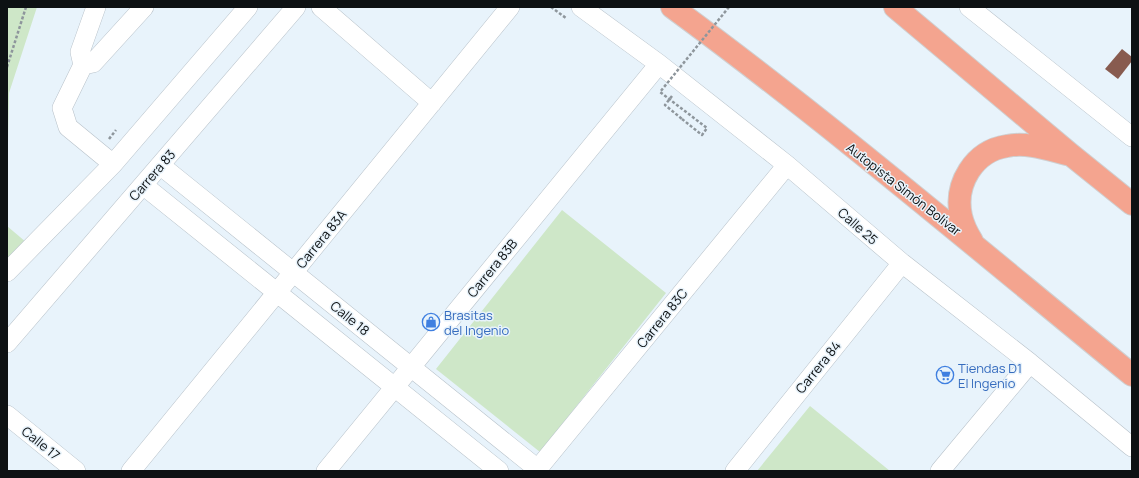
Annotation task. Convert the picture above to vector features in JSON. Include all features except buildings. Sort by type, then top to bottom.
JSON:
[{"type":"highway","name":"Autopista Simón Bolívar","points":[[672,7],[719,42],[973,244],[1132,375]]},
{"type":"highway","points":[[895,7],[1132,204]]},
{"type":"highway","points":[[973,244],[961,216],[959,198],[968,171],[980,157],[996,148],[1024,145],[1070,154]]},
{"type":"street","points":[[96,7],[80,52],[83,65],[62,108],[68,127],[113,164]]},
{"type":"street","points":[[83,65],[93,63],[144,7]]},
{"type":"street","points":[[7,272],[113,164],[248,7]]},
{"type":"street","name":"Carrera 83","points":[[7,343],[296,7]]},
{"type":"street","points":[[321,7],[432,103]]},
{"type":"street","name":"Carrera 83A","points":[[131,471],[510,7]]},
{"type":"street","name":"Calle 25","points":[[581,7],[659,64],[787,165],[902,263],[1030,363],[1132,447]]},
{"type":"street","points":[[969,7],[1132,137]]},
{"type":"street","points":[[993,7],[1000,32]]},
{"type":"street","name":"Carrera 83B","points":[[326,471],[659,64]]},
{"type":"street","name":"Calle 18","points":[[160,165],[538,470]]},
{"type":"street","name":"Carrera 83C","points":[[538,470],[787,165]]},
{"type":"street","name":"Calle 18","points":[[143,185],[499,471]]},
{"type":"street","name":"Carrera 84","points":[[735,471],[902,263]]},
{"type":"street","points":[[940,471],[1030,363]]},
{"type":"street","name":"Calle 17","points":[[7,415],[76,471]]},
{"type":"path","points":[[7,67],[26,7]]},
{"type":"path","points":[[674,94],[665,105],[702,135],[707,128],[660,92],[729,7]]},
{"type":"path","points":[[97,152],[118,129]]},
{"type":"green space","points":[[7,7],[37,7],[9,93],[7,193]]},
{"type":"green space","points":[[562,210],[666,293],[540,452],[436,369]]},
{"type":"green space","points":[[7,226],[33,248],[7,272]]},
{"type":"green space","points":[[810,406],[890,471],[757,471]]},
{"type":"place","name":"Brasitas del Ingenio","points":[[431,322]]},
{"type":"place","name":"Tiendas D1 El Ingenio","points":[[945,375]]}]
